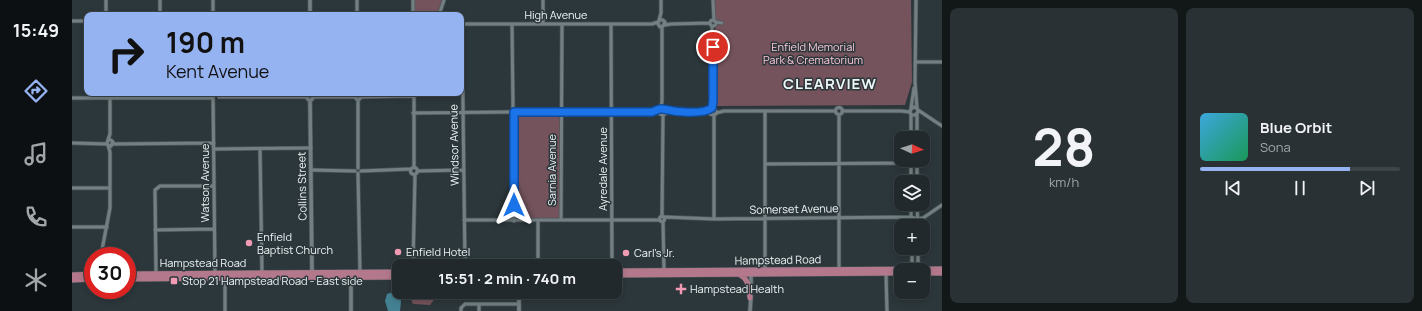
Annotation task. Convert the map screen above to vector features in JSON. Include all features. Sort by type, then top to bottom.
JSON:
[{"type":"highway","name":"Hampstead Road","points":[[930,269],[942,269]]},
{"type":"highway","name":"Hampstead Road","points":[[622,271],[740,275],[765,270],[839,272]]},
{"type":"highway","name":"Hampstead Road","points":[[622,275],[894,270]]},
{"type":"highway","name":"Hampstead Road","points":[[886,271],[894,272]]},
{"type":"highway","name":"Hampstead Road","points":[[361,275],[392,273]]},
{"type":"highway","points":[[930,273],[942,273]]},
{"type":"highway","points":[[72,275],[84,274]]},
{"type":"highway","name":"Hampstead Road","points":[[136,275],[156,276],[361,275],[392,277]]},
{"type":"highway","points":[[740,275],[744,276],[747,280],[750,298]]},
{"type":"highway","name":"Hampstead Road","points":[[136,278],[156,276]]},
{"type":"highway","points":[[72,280],[84,279]]},
{"type":"street","points":[[106,0],[106,12]]},
{"type":"street","points":[[160,0],[160,12]]},
{"type":"street","points":[[213,0],[213,12]]},
{"type":"street","points":[[310,0],[310,12]]},
{"type":"street","points":[[357,0],[357,12]]},
{"type":"street","points":[[413,0],[413,12]]},
{"type":"street","points":[[440,12],[444,0]]},
{"type":"street","points":[[543,0],[544,24]]},
{"type":"street","points":[[661,0],[662,219],[664,273]]},
{"type":"street","points":[[713,0],[714,219]]},
{"type":"street","points":[[911,131],[911,111],[916,62],[916,0]]},
{"type":"street","points":[[72,21],[84,21]]},
{"type":"street","name":"High Avenue","points":[[464,24],[713,24]]},
{"type":"street","points":[[512,24],[514,221]]},
{"type":"street","name":"Sarnia Avenue","points":[[561,219],[562,24]]},
{"type":"street","name":"Ayredale Avenue","points":[[611,24],[612,259]]},
{"type":"street","points":[[916,62],[942,62]]},
{"type":"street","points":[[915,82],[917,131]]},
{"type":"street","name":"Collins Street","points":[[310,96],[312,275]]},
{"type":"street","points":[[219,98],[358,96],[358,171],[361,275]]},
{"type":"street","points":[[413,259],[414,96]]},
{"type":"street","name":"Windsor Avenue","points":[[463,96],[464,259]]},
{"type":"street","points":[[72,98],[214,98]]},
{"type":"street","points":[[103,247],[110,208],[110,98]]},
{"type":"street","name":"Watson Avenue","points":[[214,98],[215,276]]},
{"type":"street","points":[[911,111],[914,107],[917,111],[942,126]]},
{"type":"street","points":[[413,113],[561,113],[611,111],[765,112],[835,111],[838,108],[841,108],[842,111],[917,111]]},
{"type":"street","points":[[835,111],[836,114],[839,115]]},
{"type":"street","points":[[839,272],[838,164],[839,115],[842,111]]},
{"type":"street","points":[[765,112],[765,270]]},
{"type":"street","points":[[72,143],[214,143]]},
{"type":"street","points":[[214,149],[311,148]]},
{"type":"street","points":[[260,149],[262,276]]},
{"type":"street","points":[[765,164],[894,162]]},
{"type":"street","points":[[311,170],[463,170]]},
{"type":"street","points":[[156,276],[155,190],[160,186],[214,186]]},
{"type":"street","points":[[72,188],[110,188]]},
{"type":"street","points":[[917,211],[917,219],[923,218],[942,205]]},
{"type":"street","points":[[911,211],[911,217]]},
{"type":"street","name":"Somerset Avenue","points":[[464,220],[538,221],[561,219],[612,220],[670,218],[714,219],[839,217],[911,217],[917,219]]},
{"type":"street","points":[[538,221],[538,259]]},
{"type":"street","points":[[72,227],[106,227]]},
{"type":"street","points":[[155,230],[214,229]]},
{"type":"street","points":[[886,271],[887,311]]},
{"type":"street","points":[[750,311],[751,272]]},
{"type":"street","points":[[351,275],[351,311]]},
{"type":"street","points":[[224,311],[225,276]]},
{"type":"street","points":[[519,299],[519,311]]},
{"type":"street","points":[[479,304],[479,311]]},
{"type":"street","points":[[461,311],[463,305],[519,304]]},
{"type":"green space","points":[[415,0],[443,0],[438,12],[415,12]]},
{"type":"green space","name":"Enfield Memorial Park & Crematorium","points":[[714,0],[911,0],[912,82],[905,105],[717,106],[715,30],[717,22],[714,14]]},
{"type":"green space","points":[[514,113],[561,113],[561,219],[514,221]]},
{"type":"green space","points":[[412,299],[434,299],[430,305],[412,303]]},
{"type":"water","points":[[392,292],[392,299],[401,299],[400,311],[388,311],[385,301],[387,294]]},
{"type":"place","name":"Enfield Baptist Church","points":[[249,243]]},
{"type":"place","name":"Enfield Hotel","points":[[398,252]]},
{"type":"place","name":"Carl's Jr.","points":[[626,253]]},
{"type":"place","name":"Stop 21 Hampstead Road - East side","points":[[174,281]]},
{"type":"place","name":"Hampstead Health","points":[[681,289]]},
{"type":"district","name":"CLEARVIEW","points":[[830,84]]},
{"type":"route","points":[[514,205],[514,112],[652,112],[662,108],[673,111],[703,112],[710,110],[712,108],[713,101],[713,47]]}]
